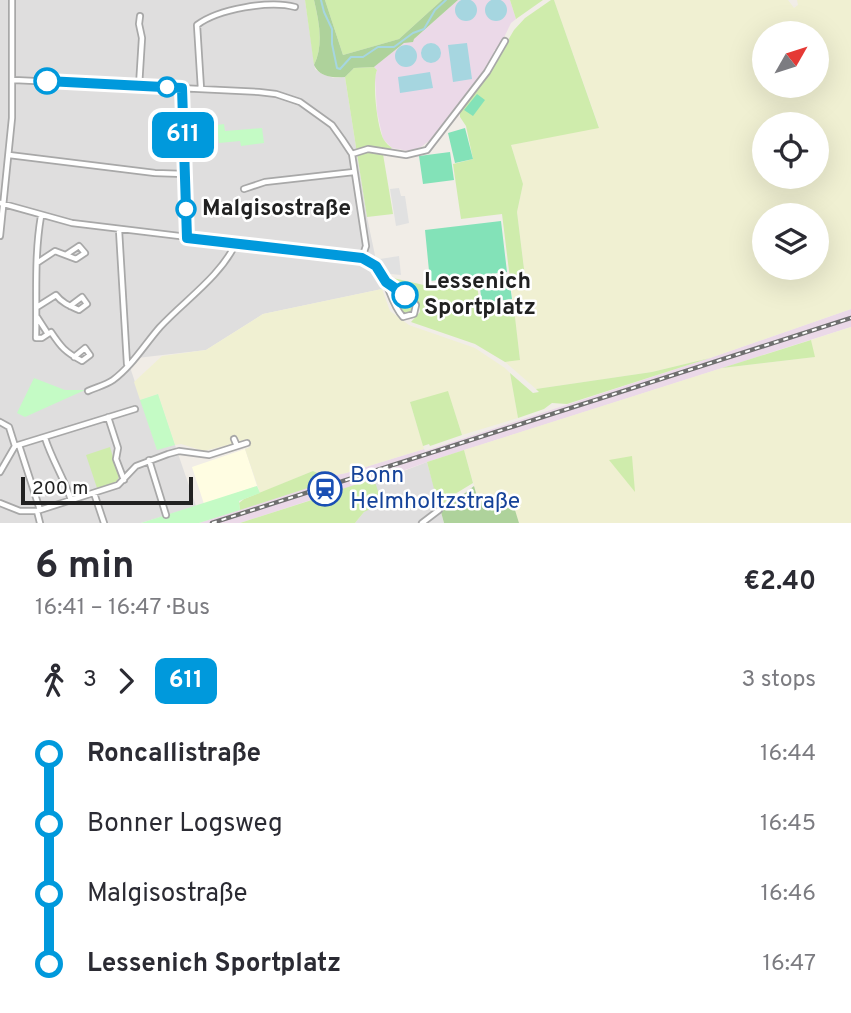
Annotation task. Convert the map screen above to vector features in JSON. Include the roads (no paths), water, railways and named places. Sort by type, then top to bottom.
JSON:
[{"type":"street","points":[[0,236],[9,155],[13,80],[12,0]]},
{"type":"street","points":[[201,89],[197,25],[207,18],[250,7],[281,3],[295,7]]},
{"type":"street","points":[[139,86],[142,38],[140,16]]},
{"type":"street","points":[[352,154],[368,149],[406,155],[427,150],[487,72],[505,41]]},
{"type":"street","points":[[13,80],[276,94],[300,102],[332,125],[352,154],[366,246],[362,258]]},
{"type":"street","points":[[182,88],[187,238]]},
{"type":"street","points":[[9,155],[155,173],[185,174]]},
{"type":"street","points":[[244,189],[265,182],[354,172]]},
{"type":"street","points":[[2,204],[72,223],[362,258],[376,266],[403,317],[414,314],[416,305],[413,301],[386,282]]},
{"type":"street","points":[[41,216],[36,263],[36,338],[42,338],[51,332],[64,351],[74,357]]},
{"type":"street","points":[[119,229],[128,365]]},
{"type":"street","points":[[88,391],[113,380],[128,365],[161,326],[216,272],[236,243]]},
{"type":"street","points":[[36,263],[54,251],[67,254]]},
{"type":"street","points":[[37,308],[56,295],[61,302],[70,306]]},
{"type":"street","points":[[37,317],[47,334]]},
{"type":"street","points":[[0,472],[17,446],[135,409]]},
{"type":"street","points":[[108,417],[118,448],[116,459],[124,481]]},
{"type":"street","points":[[0,422],[9,427],[17,446],[39,511],[40,523]]},
{"type":"street","points":[[45,438],[53,464],[63,476],[71,500]]},
{"type":"street","points":[[234,439],[237,446]]},
{"type":"street","points":[[0,503],[20,511],[39,511],[124,481],[136,466],[149,460],[179,451],[209,455],[247,443]]},
{"type":"street","points":[[149,460],[166,515]]},
{"type":"street","points":[[94,493],[104,523]]},
{"type":"street","points":[[422,523],[439,510]]},
{"type":"water","points":[[466,-1],[476,6],[477,10],[470,20],[466,21],[456,14],[455,10],[462,0]]},
{"type":"water","points":[[496,-1],[504,2],[507,10],[504,18],[496,21],[488,18],[485,10],[488,2]]},
{"type":"water","points":[[427,43],[435,43],[441,53],[435,63],[427,63],[421,57],[421,49]]},
{"type":"water","points":[[467,43],[472,79],[453,82],[448,45]]},
{"type":"water","points":[[406,45],[416,52],[417,56],[410,66],[406,67],[396,60],[395,56],[402,46]]},
{"type":"water","points":[[430,72],[433,88],[400,93],[398,77]]},
{"type":"waterway","points":[[321,0],[332,29],[332,44],[337,68],[340,69],[351,57],[363,57],[378,47],[394,47],[413,33],[424,29],[435,10],[446,0]]},
{"type":"railway","points":[[212,523],[851,318]]},
{"type":"place","name":"Malgisostraße","points":[[186,209]]},
{"type":"place","name":"Lessenich Sportplatz","points":[[405,295]]},
{"type":"place","name":"Bonn Helmholtzstraße","points":[[325,489]]}]
